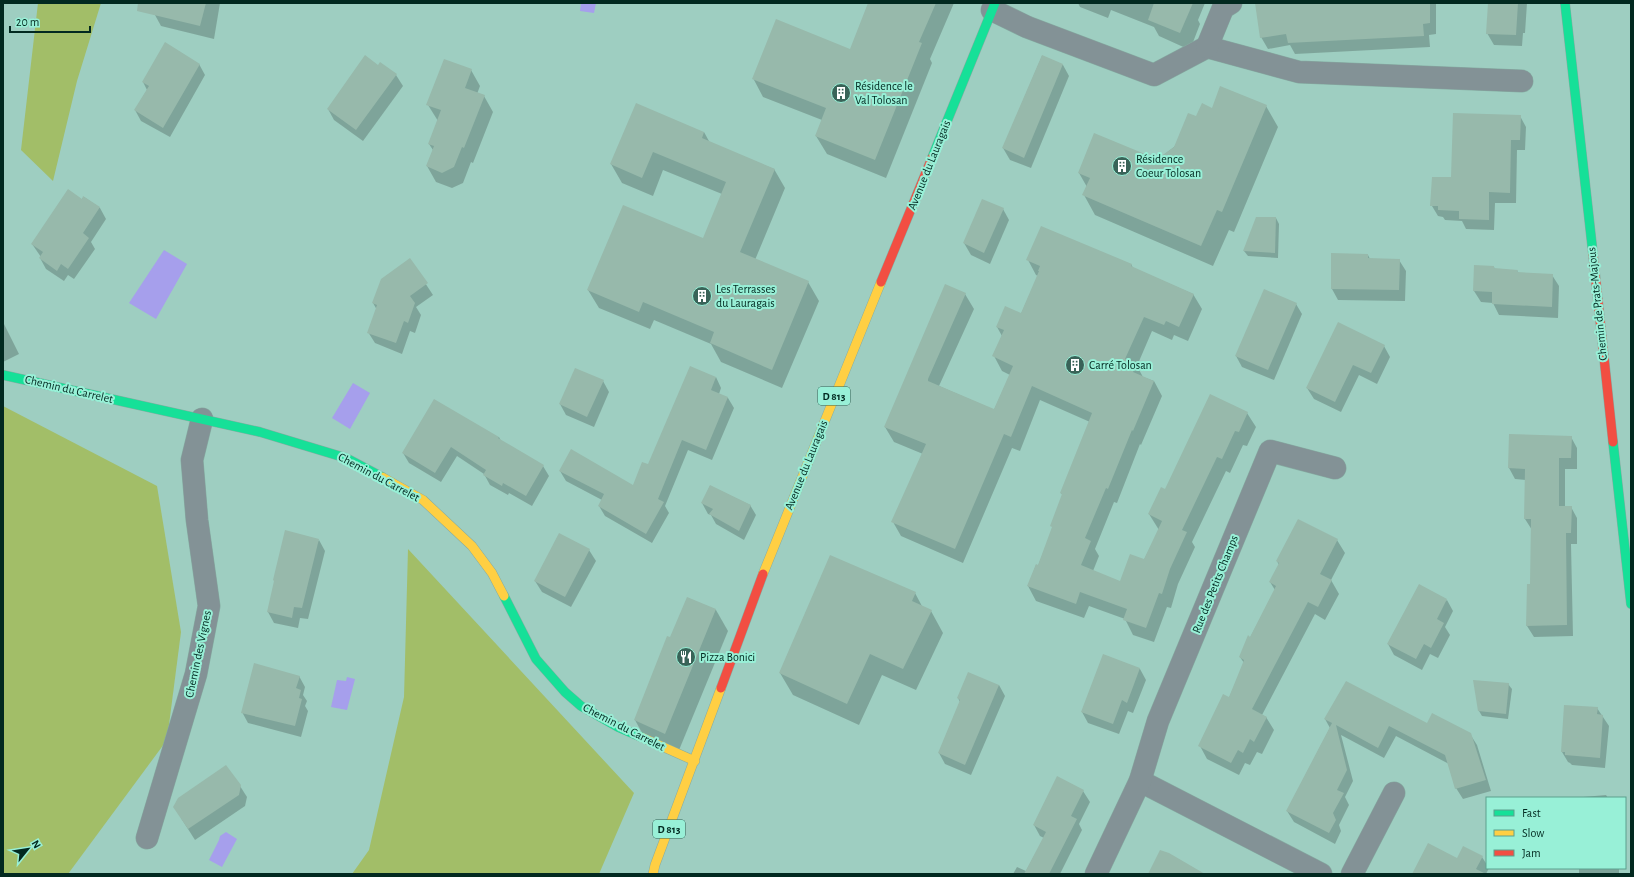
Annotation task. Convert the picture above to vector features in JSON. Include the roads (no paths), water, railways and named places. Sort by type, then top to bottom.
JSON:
[{"type":"street","points":[[994,6],[1027,28],[1154,75],[1207,46],[1223,8],[1231,3]]},
{"type":"street","name":"Chemin de Prats-Majous","points":[[1565,3],[1631,604]]},
{"type":"street","name":"Avenue du Lauragais","points":[[648,874],[654,870],[778,535],[994,6]]},
{"type":"street","points":[[1207,46],[1299,72],[1522,81]]},
{"type":"street","name":"Chemin du Carrelet","points":[[3,375],[260,432],[346,458],[423,500],[472,546],[492,573],[536,659],[565,692],[581,706],[618,727],[695,761]]},
{"type":"street","name":"Chemin des Vignes","points":[[147,838],[196,674],[209,606],[197,520],[192,460],[202,419]]},
{"type":"street","name":"Rue des Petits Champs","points":[[1096,874],[1140,780],[1158,721],[1270,451],[1335,468]]},
{"type":"street","points":[[1140,780],[1320,874]]},
{"type":"street","points":[[1352,874],[1394,793]]},
{"type":"place","name":"Résidence le Val Tolosan","points":[[841,93]]},
{"type":"place","name":"Résidence Coeur Tolosan","points":[[1122,166]]},
{"type":"place","name":"Les Terrasses du Lauragais","points":[[702,296]]},
{"type":"place","name":"Carré Tolosan","points":[[1075,365]]},
{"type":"place","name":"Pizza Bonici","points":[[686,657]]}]
